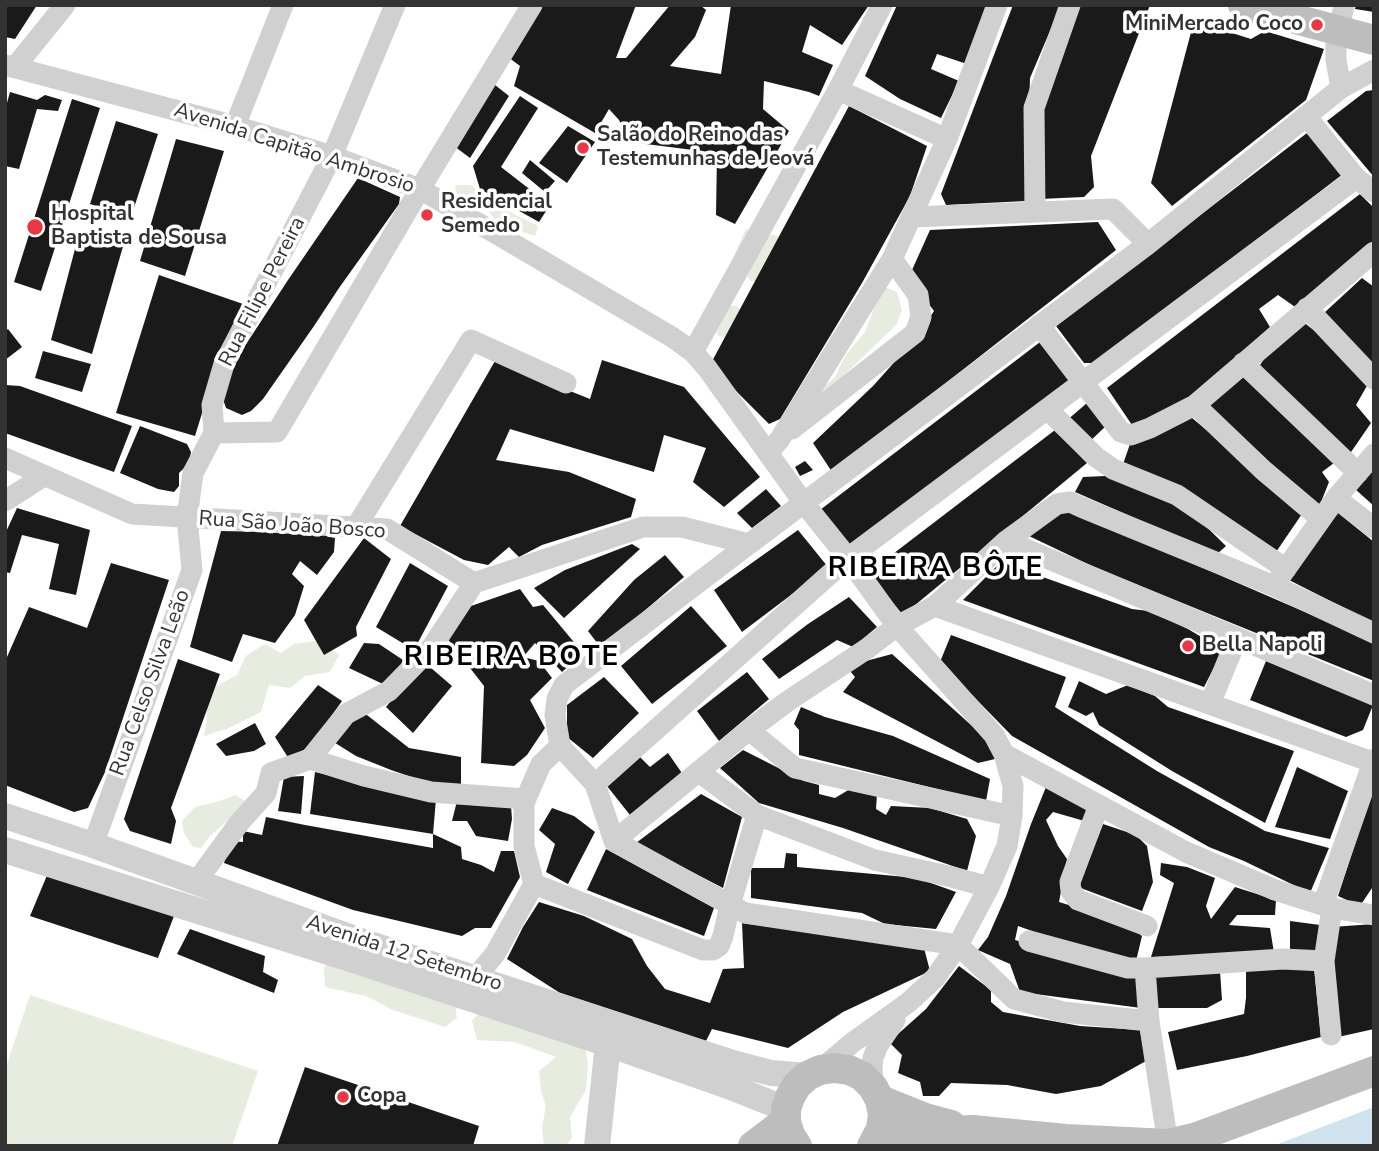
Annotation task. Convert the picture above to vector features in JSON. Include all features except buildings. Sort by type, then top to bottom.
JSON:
[{"type":"main road","points":[[1242,5],[1341,18],[1374,40]]},
{"type":"main road","points":[[753,1146],[790,1125],[790,1097],[797,1085],[813,1073],[834,1068],[849,1070],[862,1076],[877,1093],[925,1118],[972,1130],[1066,1139],[1168,1144],[1197,1137],[1374,1071]]},
{"type":"main road","points":[[874,1144],[881,1129],[883,1114],[877,1093]]},
{"type":"main road","points":[[874,1144],[923,1133],[972,1130]]},
{"type":"street","points":[[10,66],[65,5]]},
{"type":"street","points":[[236,126],[283,5]]},
{"type":"street","points":[[332,156],[395,5]]},
{"type":"street","points":[[214,433],[277,432],[532,5]]},
{"type":"street","points":[[692,352],[883,5]]},
{"type":"street","points":[[774,446],[892,259],[947,139],[997,5]]},
{"type":"street","points":[[1035,212],[1034,108],[1069,5]]},
{"type":"street","points":[[1341,18],[1336,60],[1341,88]]},
{"type":"street","name":"Avenida Capitão Ambrosio","points":[[10,66],[236,126],[332,156],[421,189],[660,330],[692,352],[774,446],[803,502],[897,626],[993,735],[1004,754]]},
{"type":"street","points":[[1149,1021],[1063,1012],[1014,999],[958,945],[745,913],[730,905],[614,841],[596,784],[560,746],[555,715],[557,699],[564,685],[1148,244],[1341,88],[1374,70]]},
{"type":"street","points":[[838,90],[947,139]]},
{"type":"street","points":[[1306,116],[1356,178],[1374,192]]},
{"type":"street","name":"Rua Filipe Pereira","points":[[214,433],[212,405],[224,364],[332,156]]},
{"type":"street","points":[[596,784],[848,558],[1356,178]]},
{"type":"street","points":[[911,217],[1113,209],[1148,244]]},
{"type":"street","points":[[774,446],[915,332],[921,317],[918,295],[892,259]]},
{"type":"street","points":[[1039,325],[1121,432],[1131,435],[1195,405],[1307,308],[1368,266]]},
{"type":"street","points":[[1307,308],[1374,379]]},
{"type":"street","points":[[356,527],[471,340],[566,383]]},
{"type":"street","points":[[1243,363],[1358,473]]},
{"type":"street","points":[[1195,405],[1263,470],[1321,519]]},
{"type":"street","points":[[1047,409],[1096,457],[1113,469],[1177,495],[1280,578],[1374,633]]},
{"type":"street","points":[[1096,457],[1121,432]]},
{"type":"street","name":"Rua Celso Silva Leão","points":[[93,845],[192,570],[187,518],[193,473],[214,433]]},
{"type":"street","points":[[1280,578],[1336,498],[1374,454]]},
{"type":"street","name":"Rua São João Bosco","points":[[5,458],[132,514],[387,529],[474,583]]},
{"type":"street","points":[[5,501],[44,476]]},
{"type":"street","points":[[1336,498],[1374,528]]},
{"type":"street","points":[[614,841],[788,701],[897,626],[935,606],[1006,541],[1057,504],[1070,502],[1280,578]]},
{"type":"street","points":[[196,882],[240,822],[266,793],[271,774],[310,759],[345,714],[389,691],[432,647],[474,583],[643,527],[682,527],[749,544]]},
{"type":"street","points":[[1006,541],[1374,695]]},
{"type":"street","points":[[935,606],[1210,704],[1372,769],[1327,906],[1324,961],[1331,1035]]},
{"type":"street","points":[[1210,704],[1237,638]]},
{"type":"street","points":[[749,730],[795,768],[1012,816]]},
{"type":"street","points":[[472,988],[495,954],[534,884],[524,846],[524,803],[541,764],[560,746]]},
{"type":"street","points":[[1004,754],[1186,852],[1275,890],[1327,906],[1374,915]]},
{"type":"street","points":[[813,1073],[909,1002],[935,978],[958,945],[1007,846],[1013,786],[1004,754]]},
{"type":"street","points":[[310,759],[364,776],[431,792],[526,799]]},
{"type":"street","points":[[699,772],[757,816],[875,860],[989,887]]},
{"type":"street","points":[[1099,805],[1070,882],[1071,891],[1078,900],[1147,926]]},
{"type":"street","name":"Avenida 12 Setembro","points":[[5,816],[342,935],[472,988],[608,1033],[789,1076],[813,1073]]},
{"type":"street","points":[[534,884],[703,950],[713,950],[719,946],[723,936],[757,816]]},
{"type":"street","name":"Avenida 12 Setembro","points":[[5,850],[354,960],[472,988]]},
{"type":"street","points":[[1029,941],[1128,968],[1283,959],[1324,961]]},
{"type":"street","points":[[1145,968],[1149,1021],[1168,1144]]},
{"type":"street","points":[[877,1093],[872,1068],[877,1045],[909,1002]]},
{"type":"street","points":[[597,1146],[608,1033]]},
{"type":"street","name":"Avenida 12 Setembro","points":[[608,1033],[728,1086],[790,1125]]},
{"type":"shaded area","points":[[455,185],[470,185],[508,211],[538,226],[535,236],[499,224],[483,205],[457,200]]},
{"type":"shaded area","points":[[746,229],[778,236],[783,268],[768,282],[751,281],[733,258]]},
{"type":"shaded area","points":[[885,287],[897,292],[902,310],[896,325],[841,378],[838,395],[814,395],[835,377],[845,356],[865,332]]},
{"type":"shaded area","points":[[709,304],[737,306],[747,317],[736,340],[719,336],[704,315]]},
{"type":"shaded area","points":[[322,640],[339,655],[330,672],[305,676],[290,688],[269,685],[261,712],[229,728],[204,736],[207,717],[205,692],[237,675],[246,656],[265,644],[281,653],[294,644]]},
{"type":"shaded area","points":[[235,795],[245,801],[245,812],[227,821],[201,848],[193,847],[184,833],[182,821],[195,807]]},
{"type":"shaded area","points":[[326,963],[455,1005],[457,1018],[445,1027],[393,1010],[366,996],[325,987]]},
{"type":"shaded area","points":[[30,995],[258,1071],[232,1146],[5,1146],[5,1070]]},
{"type":"shaded area","points":[[482,1009],[585,1046],[588,1065],[586,1090],[570,1117],[572,1138],[566,1146],[544,1146],[542,1127],[546,1106],[539,1071],[556,1057],[515,1042],[477,1040],[472,1021]]},
{"type":"water","points":[[1374,1107],[1374,1146],[1273,1146]]},
{"type":"place","name":"MiniMercado Coco","points":[[1317,25]]},
{"type":"place","name":"Salão do Reino das Testemunhas de Jeová","points":[[583,148]]},
{"type":"place","name":"Residencial Semedo","points":[[427,215]]},
{"type":"place","name":"Hospital Baptista de Sousa","points":[[35,227]]},
{"type":"place","name":"Bella Napoli","points":[[1188,646]]},
{"type":"place","name":"Copa","points":[[343,1097]]},
{"type":"district","name":"RIBEIRA BÔTE","points":[[936,569]]},
{"type":"district","name":"RIBEIRA BOTE","points":[[512,658]]}]
